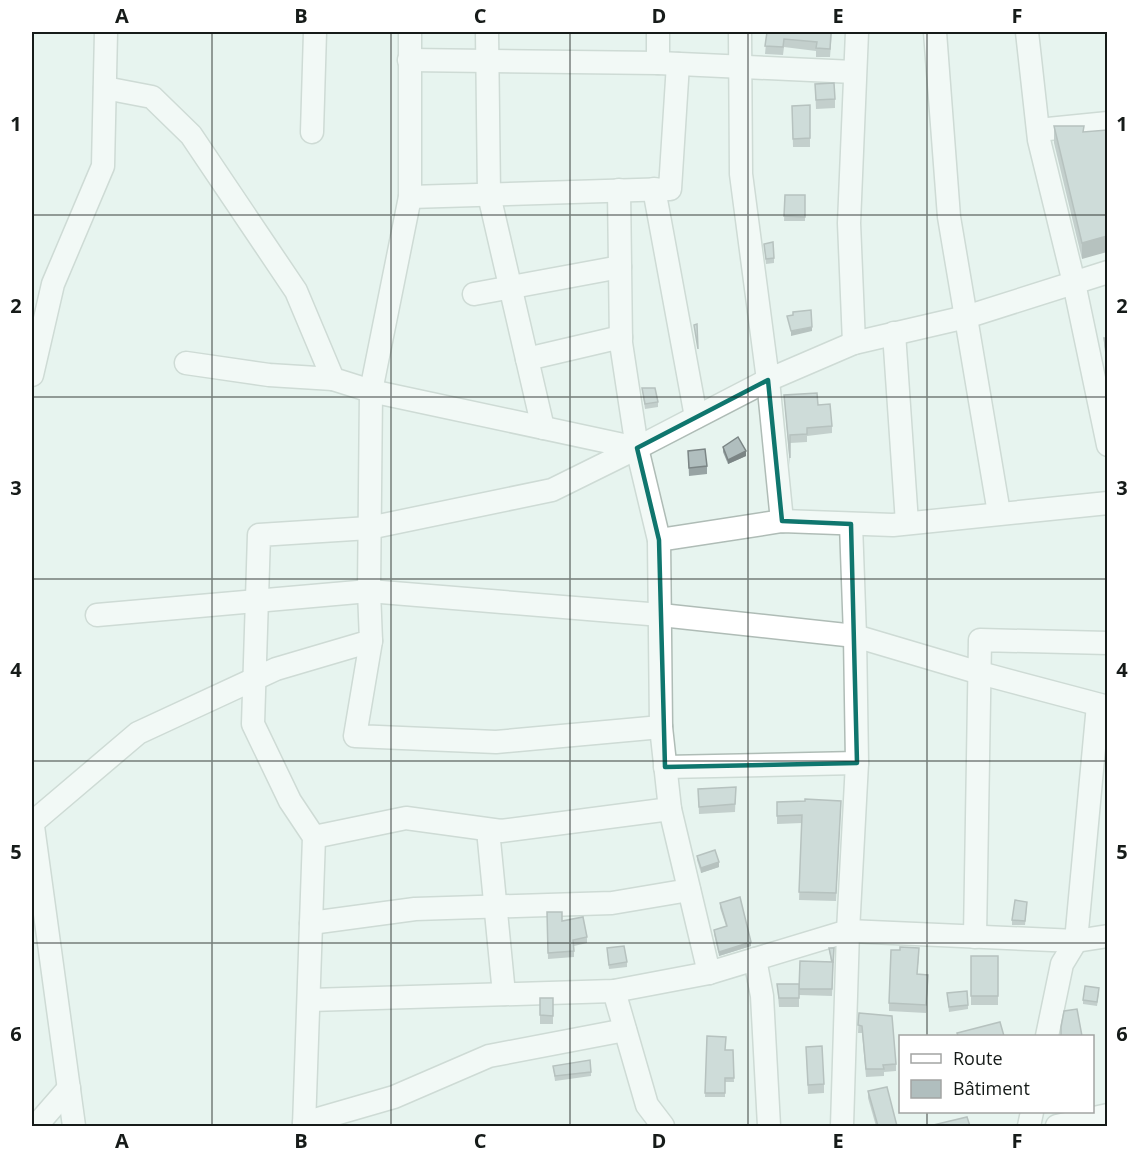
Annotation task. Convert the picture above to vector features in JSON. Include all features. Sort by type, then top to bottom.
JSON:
[{"type":"street","points":[[32,375],[53,284],[103,165],[106,32]]},
{"type":"street","points":[[312,132],[315,32]]},
{"type":"street","points":[[410,32],[410,197],[371,391],[369,528],[371,641],[355,736],[496,742],[661,727]]},
{"type":"street","points":[[488,32],[489,195],[543,428]]},
{"type":"street","points":[[410,197],[670,189],[668,63],[658,32]]},
{"type":"street","points":[[740,32],[741,174],[768,380],[782,521]]},
{"type":"street","points":[[854,343],[849,223],[857,32]]},
{"type":"street","points":[[935,32],[949,218],[999,513]]},
{"type":"street","points":[[1027,32],[1038,130],[1074,283],[1107,446]]},
{"type":"street","points":[[409,60],[668,63],[854,72]]},
{"type":"street","points":[[105,88],[152,97],[191,135],[296,291],[333,379]]},
{"type":"street","points":[[1038,130],[1107,123]]},
{"type":"street","points":[[654,189],[696,417]]},
{"type":"street","points":[[619,190],[621,337],[637,448],[659,540],[661,727],[665,767],[670,809],[709,973]]},
{"type":"street","points":[[474,294],[620,267]]},
{"type":"street","points":[[625,1030],[489,1056],[394,1097],[304,1125],[314,837],[290,801],[253,724],[260,535],[369,528],[552,490],[768,380],[854,343],[966,317],[1107,272]]},
{"type":"street","points":[[894,333],[907,524]]},
{"type":"street","points":[[527,359],[621,337]]},
{"type":"street","points":[[186,363],[269,375],[333,379],[371,391],[637,448]]},
{"type":"street","points":[[659,540],[782,521],[893,525],[1107,503]]},
{"type":"street","points":[[842,1126],[848,931],[857,763],[851,524]]},
{"type":"street","points":[[97,615],[257,599],[369,591],[661,615],[855,636],[1103,706],[1076,941],[1062,964],[1047,1035]]},
{"type":"street","points":[[975,937],[980,640],[1107,643]]},
{"type":"street","points":[[74,1126],[32,821],[138,733],[276,669],[371,641]]},
{"type":"street","points":[[665,767],[857,763]]},
{"type":"street","points":[[314,837],[405,818],[501,831],[670,809]]},
{"type":"street","points":[[488,830],[504,994]]},
{"type":"street","points":[[311,923],[415,909],[612,903],[689,890]]},
{"type":"street","points":[[310,1000],[614,991],[709,973],[848,931],[1076,941],[1107,936]]},
{"type":"street","points":[[755,959],[762,996],[769,1126]]},
{"type":"street","points":[[614,991],[646,1105],[663,1126]]},
{"type":"street","points":[[36,1126],[69,1088]]},
{"type":"street","points":[[1057,1126],[1107,1115]]},
{"type":"highlighted area","points":[[768,380],[782,521],[851,524],[857,763],[665,767],[659,540],[637,448]]},
{"type":"building","points":[[767,32],[831,32],[830,49],[816,48],[817,42],[784,39],[783,47],[765,46]]},
{"type":"building","points":[[834,83],[835,99],[816,100],[815,84]]},
{"type":"building","points":[[810,105],[810,138],[793,139],[792,106]]},
{"type":"building","points":[[1054,126],[1084,126],[1083,132],[1107,130],[1107,236],[1082,243]]},
{"type":"building","points":[[785,195],[805,195],[805,217],[784,216]]},
{"type":"building","points":[[773,242],[774,258],[766,259],[764,244]]},
{"type":"building","points":[[811,310],[812,327],[791,331],[787,316],[793,315],[793,312]]},
{"type":"building","points":[[697,324],[698,349],[694,325]]},
{"type":"building","points":[[1104,338],[1107,338],[1107,356]]},
{"type":"building","points":[[642,388],[655,388],[658,402],[645,404]]},
{"type":"building","points":[[817,393],[818,405],[830,404],[832,426],[807,428],[807,434],[790,435],[790,458],[784,395]]},
{"type":"building","points":[[738,437],[746,451],[728,460],[723,447]]},
{"type":"building","points":[[705,449],[707,466],[689,468],[688,451]]},
{"type":"building","points":[[736,787],[735,804],[699,807],[698,789]]},
{"type":"building","points":[[805,799],[841,801],[836,893],[799,892],[802,815],[777,816],[777,802],[805,801]]},
{"type":"building","points":[[715,850],[719,862],[701,868],[697,856]]},
{"type":"building","points":[[740,897],[751,942],[719,952],[714,930],[727,926],[720,903]]},
{"type":"building","points":[[1015,900],[1027,902],[1025,921],[1012,920]]},
{"type":"building","points":[[547,912],[562,912],[562,921],[583,917],[587,937],[573,940],[574,951],[548,953]]},
{"type":"building","points":[[624,946],[627,962],[609,965],[607,948]]},
{"type":"building","points":[[900,947],[919,948],[917,974],[928,975],[926,1005],[889,1003],[891,950],[900,950]]},
{"type":"building","points":[[829,948],[834,948],[833,963],[832,962]]},
{"type":"building","points":[[971,956],[998,956],[998,996],[971,996]]},
{"type":"building","points":[[800,961],[833,962],[832,989],[799,989]]},
{"type":"building","points":[[777,984],[799,984],[799,998],[779,998]]},
{"type":"building","points":[[1085,986],[1099,988],[1097,1002],[1083,1000]]},
{"type":"building","points":[[967,991],[968,1005],[949,1007],[947,993]]},
{"type":"building","points":[[540,998],[553,998],[553,1016],[540,1015]]},
{"type":"building","points":[[1077,1009],[1082,1035],[1061,1035],[1064,1011]]},
{"type":"building","points":[[859,1013],[892,1016],[896,1064],[883,1065],[884,1069],[866,1069],[862,1026],[858,1025]]},
{"type":"building","points":[[1000,1022],[1004,1035],[958,1035],[957,1033]]},
{"type":"building","points":[[707,1036],[726,1037],[725,1050],[733,1050],[734,1078],[725,1078],[725,1093],[705,1093]]},
{"type":"building","points":[[822,1046],[824,1084],[808,1085],[806,1047]]},
{"type":"building","points":[[590,1060],[591,1072],[555,1076],[553,1066]]},
{"type":"building","points":[[887,1087],[897,1126],[878,1126],[868,1091]]},
{"type":"building","points":[[967,1117],[970,1126],[933,1126],[933,1125]]}]
